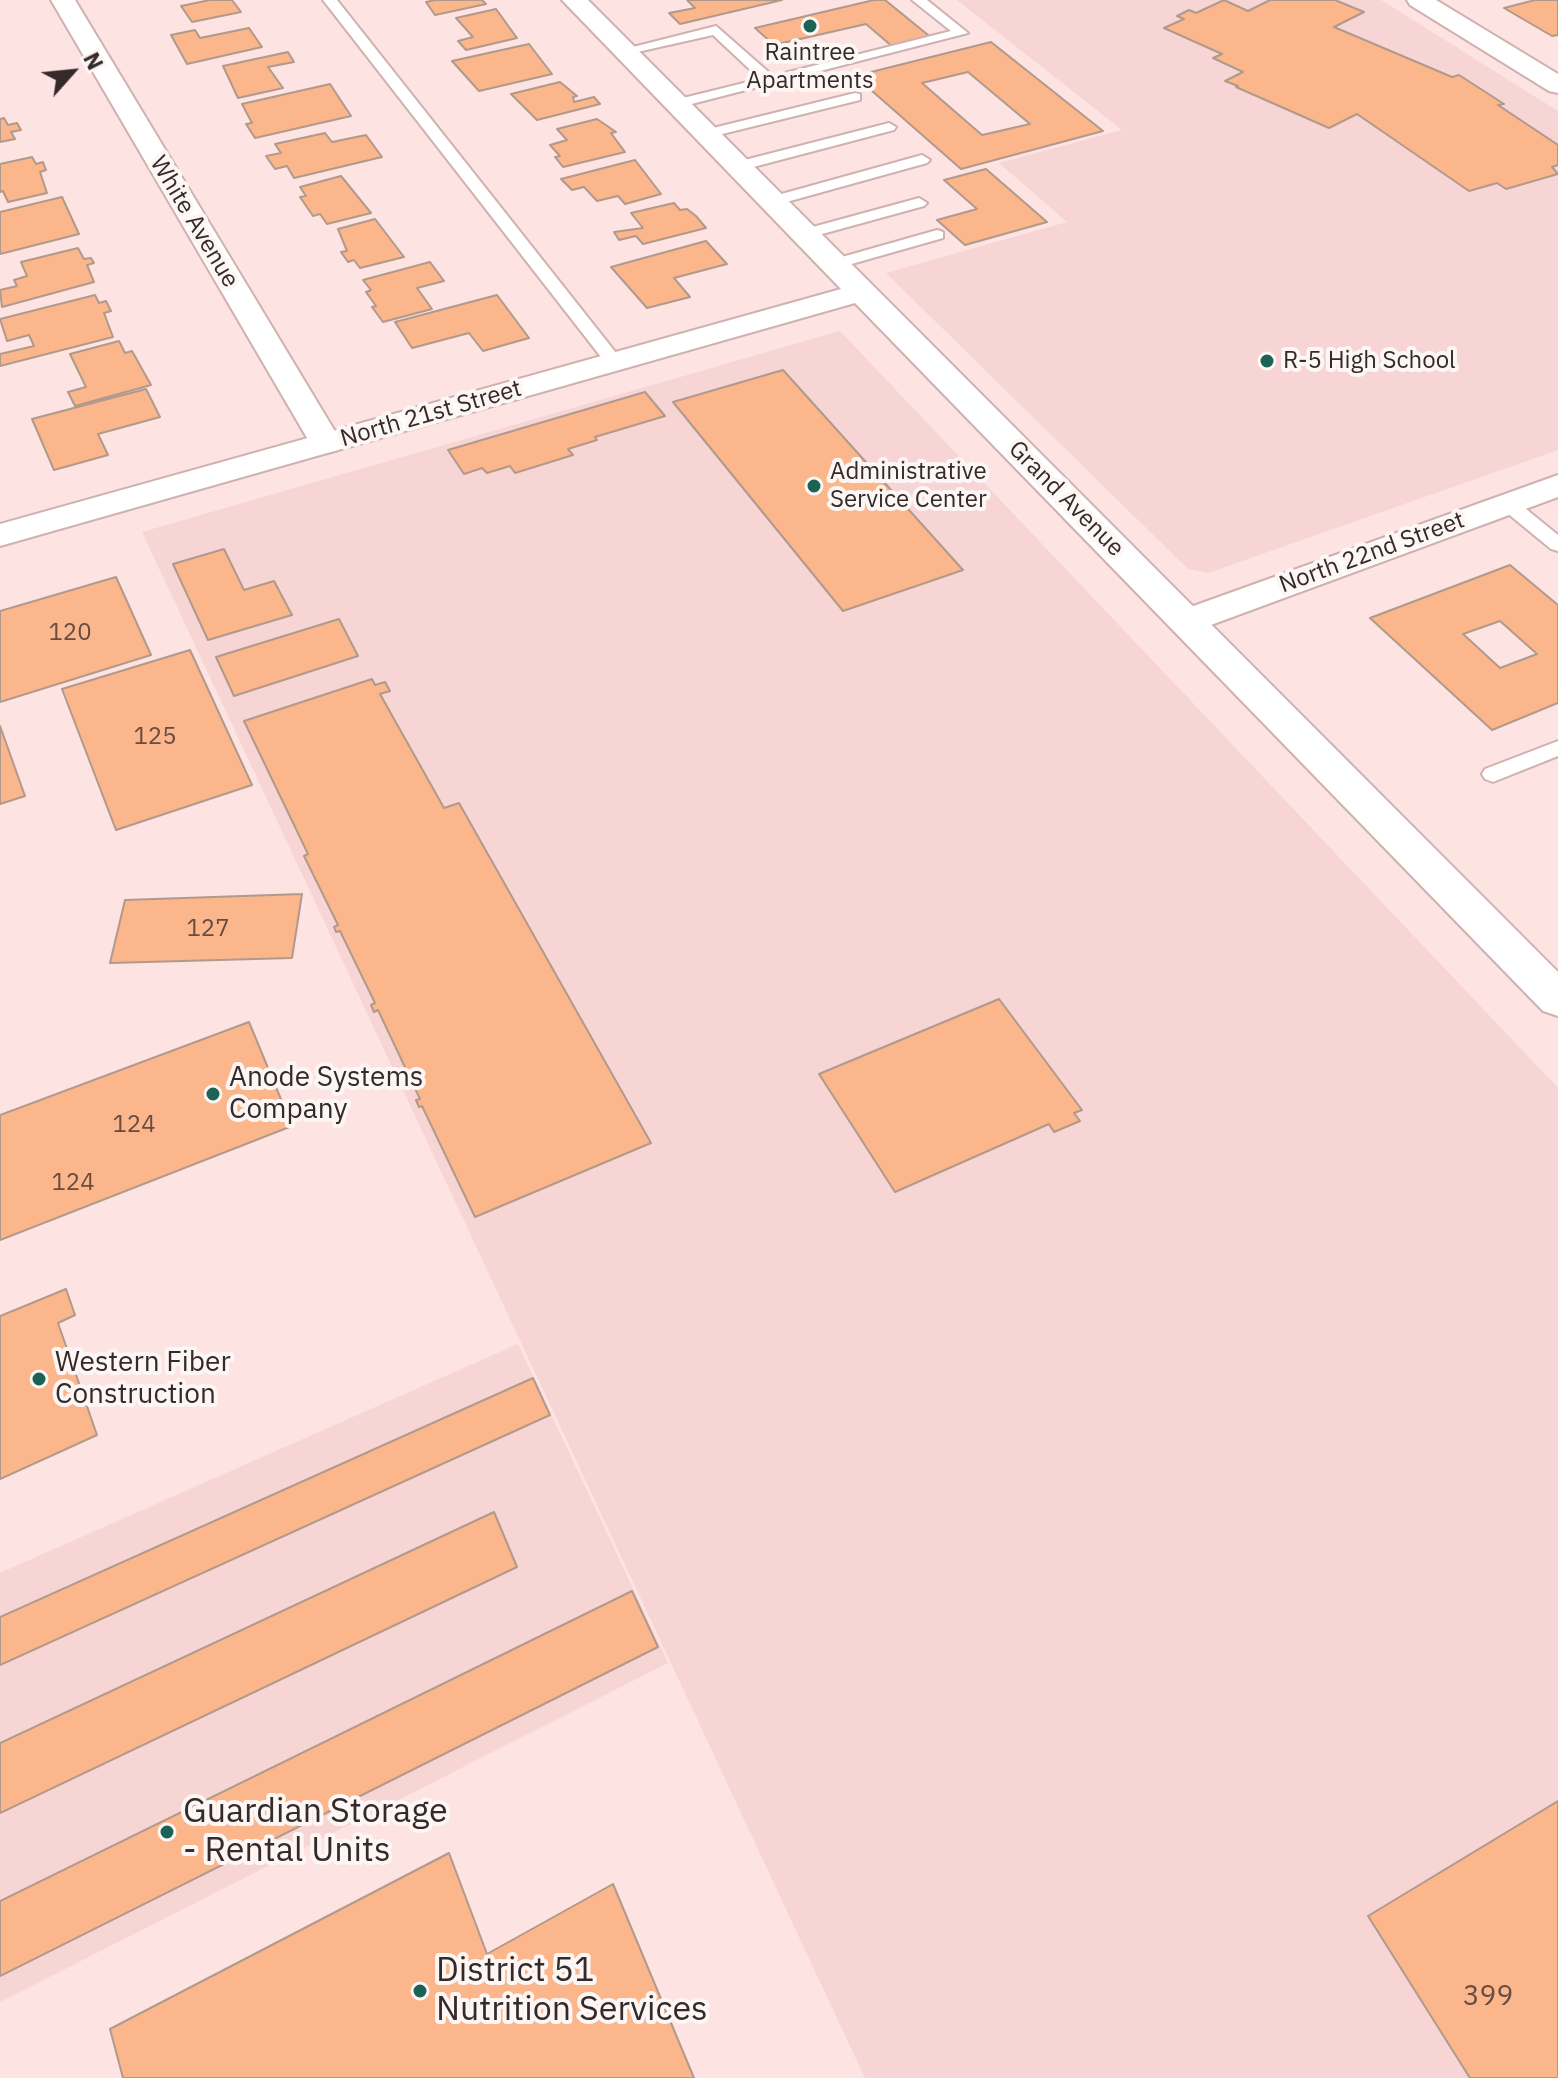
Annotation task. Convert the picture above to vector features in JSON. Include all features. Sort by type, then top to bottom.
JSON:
[{"type":"street","name":"White Avenue","points":[[63,0],[326,443]]},
{"type":"street","name":"Grand Avenue","points":[[574,0],[1558,999]]},
{"type":"street","points":[[1419,0],[1558,85]]},
{"type":"street","name":"North 21st Street","points":[[0,534],[862,292]]},
{"type":"street","name":"North 22nd Street","points":[[1187,621],[1558,485]]},
{"type":"lane","points":[[330,0],[614,362]]},
{"type":"lane","points":[[676,104],[961,33],[919,0]]},
{"type":"lane","points":[[624,51],[716,30],[770,81]]},
{"type":"lane","points":[[706,134],[855,97]]},
{"type":"lane","points":[[738,166],[889,127]]},
{"type":"lane","points":[[772,201],[922,160]]},
{"type":"lane","points":[[804,234],[919,203]]},
{"type":"lane","points":[[834,264],[937,235]]},
{"type":"lane","points":[[1508,504],[1558,545]]},
{"type":"lane","points":[[1493,774],[1558,748]]},
{"type":"shaded area","name":"R-5 High School","points":[[957,0],[1381,0],[1558,111],[1558,450],[1208,573],[1188,569],[886,273],[1067,222],[999,163],[1122,130]]},
{"type":"shaded area","points":[[840,331],[1558,1088],[1558,2078],[865,2078],[142,532]]},
{"type":"shaded area","name":"Guardian Storage - Rental Units","points":[[518,1344],[668,1663],[0,2002],[0,1573]]},
{"type":"building","points":[[210,0],[232,0],[241,12],[192,22],[181,6]]},
{"type":"building","points":[[482,0],[486,4],[435,15],[426,2]]},
{"type":"building","points":[[687,0],[782,0],[680,24],[669,13],[695,8]]},
{"type":"building","name":"Raintree Apartments","points":[[885,0],[933,39],[894,48],[866,24],[774,45],[755,28]]},
{"type":"building","points":[[1224,0],[1248,11],[1270,0],[1335,0],[1364,12],[1334,27],[1452,77],[1459,75],[1504,104],[1498,105],[1558,145],[1558,165],[1552,167],[1558,174],[1506,189],[1497,183],[1469,191],[1357,114],[1329,128],[1236,87],[1225,81],[1243,72],[1213,58],[1222,54],[1164,28],[1184,19],[1177,16],[1189,10],[1196,13]]},
{"type":"building","points":[[1535,0],[1558,0],[1558,35],[1552,36],[1504,8]]},
{"type":"building","points":[[496,9],[517,38],[466,50],[458,41],[473,37],[456,18]]},
{"type":"building","points":[[249,28],[262,47],[187,64],[171,35],[195,30],[200,38]]},
{"type":"building","points":[[991,42],[1103,131],[961,169],[855,76]],"holes":[[[968,72],[1030,124],[982,135],[922,83]]]},
{"type":"building","points":[[529,44],[552,74],[479,91],[452,61]]},
{"type":"building","points":[[288,52],[294,62],[268,67],[283,88],[238,98],[223,66]]},
{"type":"building","points":[[560,82],[577,96],[573,97],[574,102],[594,97],[600,104],[537,120],[511,94]]},
{"type":"building","points":[[330,84],[351,116],[255,138],[246,124],[252,123],[242,104]]},
{"type":"building","points":[[4,118],[8,125],[17,123],[21,130],[11,132],[15,139],[0,142],[0,119]]},
{"type":"building","points":[[597,119],[616,132],[611,133],[625,152],[563,167],[555,157],[560,156],[550,145],[567,140],[557,129]]},
{"type":"building","points":[[325,133],[332,142],[366,135],[382,157],[294,178],[287,166],[275,169],[266,156],[281,153],[275,144]]},
{"type":"building","points":[[32,157],[36,164],[43,162],[46,170],[40,172],[47,193],[8,202],[3,191],[0,192],[0,164]]},
{"type":"building","points":[[635,160],[661,194],[625,204],[618,196],[597,201],[584,187],[572,190],[561,179]]},
{"type":"building","points":[[986,169],[1047,222],[965,245],[937,220],[977,209],[944,180]]},
{"type":"building","points":[[341,176],[371,213],[327,224],[320,214],[313,216],[300,197],[306,196],[300,187]]},
{"type":"building","points":[[62,197],[79,234],[0,254],[0,212]]},
{"type":"building","points":[[674,203],[680,210],[687,209],[696,216],[706,228],[643,244],[636,236],[619,240],[614,232],[643,228],[631,213]]},
{"type":"building","points":[[375,219],[404,257],[360,268],[354,260],[348,262],[341,252],[347,251],[338,229]]},
{"type":"building","points":[[706,241],[727,264],[674,278],[690,297],[647,308],[611,267]]},
{"type":"building","points":[[78,248],[84,259],[91,258],[94,263],[87,265],[94,282],[2,307],[0,290],[17,286],[14,280],[27,276],[21,262]]},
{"type":"building","points":[[430,262],[444,281],[417,288],[432,309],[383,322],[372,307],[376,306],[366,292],[371,290],[363,280]]},
{"type":"building","points":[[95,295],[99,303],[106,301],[111,311],[104,313],[113,337],[0,366],[0,354],[34,346],[29,335],[7,341],[0,319]]},
{"type":"building","points":[[497,295],[529,338],[483,351],[469,333],[412,348],[395,322]]},
{"type":"building","points":[[119,341],[125,353],[132,351],[151,385],[75,406],[68,392],[86,387],[70,354]]},
{"type":"building","name":"Administrative Service Center","points":[[783,370],[963,570],[843,611],[673,402]]},
{"type":"building","points":[[146,389],[160,417],[98,434],[108,455],[54,470],[32,419]]},
{"type":"building","points":[[645,392],[665,416],[595,437],[597,440],[568,449],[573,455],[515,473],[510,466],[487,473],[482,468],[464,474],[448,450]]},
{"type":"building","points":[[224,549],[244,590],[274,581],[292,615],[208,640],[173,564]]},
{"type":"building","points":[[1510,565],[1558,605],[1558,703],[1492,730],[1370,618]],"holes":[[[1500,621],[1537,654],[1500,668],[1463,634]]]},
{"type":"building","points":[[116,577],[151,655],[0,702],[0,611]]},
{"type":"building","points":[[339,619],[358,656],[234,696],[216,657]]},
{"type":"building","points":[[190,650],[252,785],[116,830],[62,689]]},
{"type":"building","points":[[372,679],[375,685],[385,682],[390,691],[380,694],[444,808],[459,803],[651,1143],[475,1217],[422,1106],[419,1107],[416,1100],[420,1099],[378,1010],[374,1012],[371,1005],[375,1003],[340,931],[336,932],[334,927],[338,925],[304,856],[308,854],[244,721]]},
{"type":"building","points":[[0,726],[25,796],[0,804]]},
{"type":"building","points":[[302,894],[292,958],[110,963],[125,900]]},
{"type":"building","points":[[999,999],[1082,1110],[1074,1113],[1080,1121],[1054,1132],[1049,1124],[895,1192],[819,1074]]},
{"type":"building","points":[[249,1022],[292,1126],[0,1240],[0,1115]]},
{"type":"building","name":"Western Fiber Construction","points":[[66,1289],[75,1315],[58,1323],[97,1435],[0,1479],[0,1316]]},
{"type":"building","points":[[533,1378],[550,1415],[0,1665],[0,1617]]},
{"type":"building","points":[[494,1512],[517,1567],[0,1813],[0,1743]]},
{"type":"building","points":[[632,1591],[658,1647],[0,1976],[0,1901]]},
{"type":"building","points":[[1558,1801],[1558,2078],[1470,2078],[1368,1916]]},
{"type":"building","name":"District 51 Nutrition Services","points":[[449,1853],[487,1954],[613,1884],[694,2078],[123,2078],[110,2029]]},
{"type":"place","name":"Raintree Apartments","points":[[810,26]]},
{"type":"place","name":"R-5 High School","points":[[1267,361]]},
{"type":"place","name":"Administrative Service Center","points":[[814,486]]},
{"type":"place","name":"Anode Systems Company","points":[[213,1094]]},
{"type":"place","name":"Western Fiber Construction","points":[[39,1379]]},
{"type":"place","name":"Guardian Storage - Rental Units","points":[[167,1832]]},
{"type":"place","name":"District 51 Nutrition Services","points":[[420,1991]]}]
